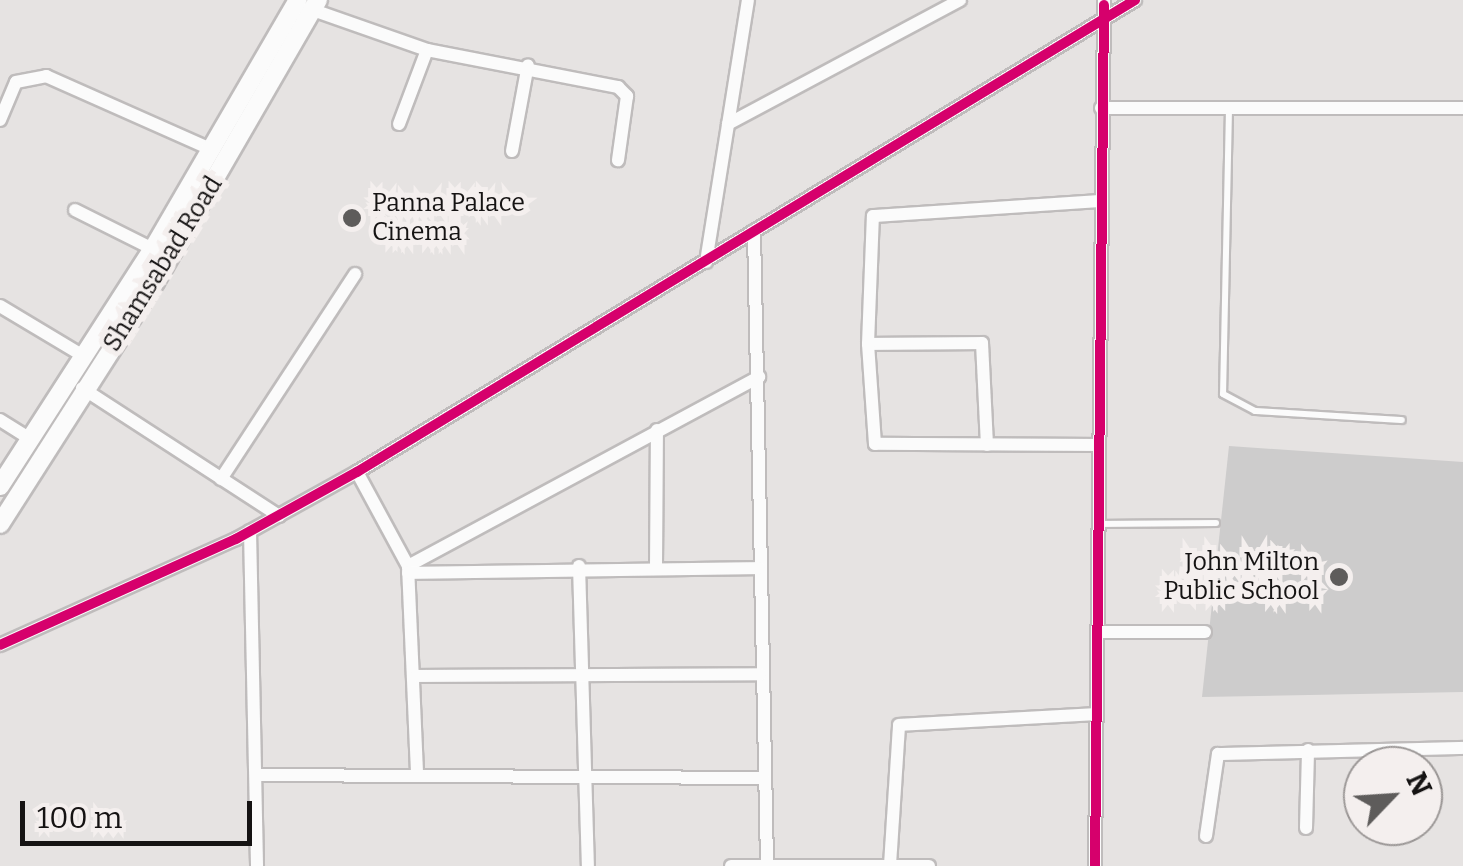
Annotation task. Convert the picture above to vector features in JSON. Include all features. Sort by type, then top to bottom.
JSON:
[{"type":"main road","name":"Shamsabad Road","points":[[0,486],[310,3]]},
{"type":"main road","name":"Shamsabad Road","points":[[0,524],[85,390],[310,3]]},
{"type":"street","points":[[706,262],[748,0]]},
{"type":"street","points":[[728,124],[960,0]]},
{"type":"street","points":[[0,645],[250,531],[357,472],[706,262],[1104,7],[1135,0]]},
{"type":"street","points":[[310,3],[428,50],[528,65],[626,90],[618,160]]},
{"type":"street","points":[[1095,866],[1097,201],[1104,7]]},
{"type":"street","points":[[399,124],[428,50]]},
{"type":"street","points":[[512,151],[528,65]]},
{"type":"street","points":[[0,120],[16,82],[46,76],[213,150]]},
{"type":"street","points":[[1101,108],[1463,108]]},
{"type":"street","points":[[1097,201],[872,216],[868,344],[875,444],[1097,445]]},
{"type":"street","points":[[75,210],[153,249]]},
{"type":"street","points":[[754,232],[762,778],[767,864]]},
{"type":"street","points":[[220,480],[355,274]]},
{"type":"street","points":[[0,306],[82,355]]},
{"type":"street","points":[[868,344],[982,343],[987,444]]},
{"type":"street","points":[[408,569],[759,376]]},
{"type":"street","points":[[66,380],[278,516]]},
{"type":"street","points":[[0,420],[30,439]]},
{"type":"street","points":[[656,430],[656,567]]},
{"type":"street","points":[[357,472],[408,569],[417,676],[417,776]]},
{"type":"street","points":[[250,531],[257,866]]},
{"type":"street","points":[[579,566],[582,776],[588,866]]},
{"type":"street","points":[[408,569],[759,568]]},
{"type":"street","points":[[1097,632],[1204,632]]},
{"type":"street","points":[[417,676],[760,674]]},
{"type":"street","points":[[890,864],[899,725],[1096,714]]},
{"type":"street","points":[[1206,836],[1214,757],[1308,750],[1463,748]]},
{"type":"street","points":[[1306,828],[1308,750]]},
{"type":"street","points":[[258,775],[762,778]]},
{"type":"street","points":[[731,866],[929,866]]},
{"type":"lane","points":[[1229,108],[1223,394],[1255,411],[1402,420]]},
{"type":"lane","points":[[1097,524],[1216,524]]},
{"type":"building","name":"John Milton Public School","points":[[1229,446],[1463,462],[1463,692],[1202,697]]},
{"type":"cycle path","points":[[0,645],[236,539],[357,472],[1135,0]]},
{"type":"cycle path","points":[[1095,866],[1104,5]]},
{"type":"place","name":"Panna Palace Cinema","points":[[352,218]]},
{"type":"place","name":"John Milton Public School","points":[[1339,577]]}]
